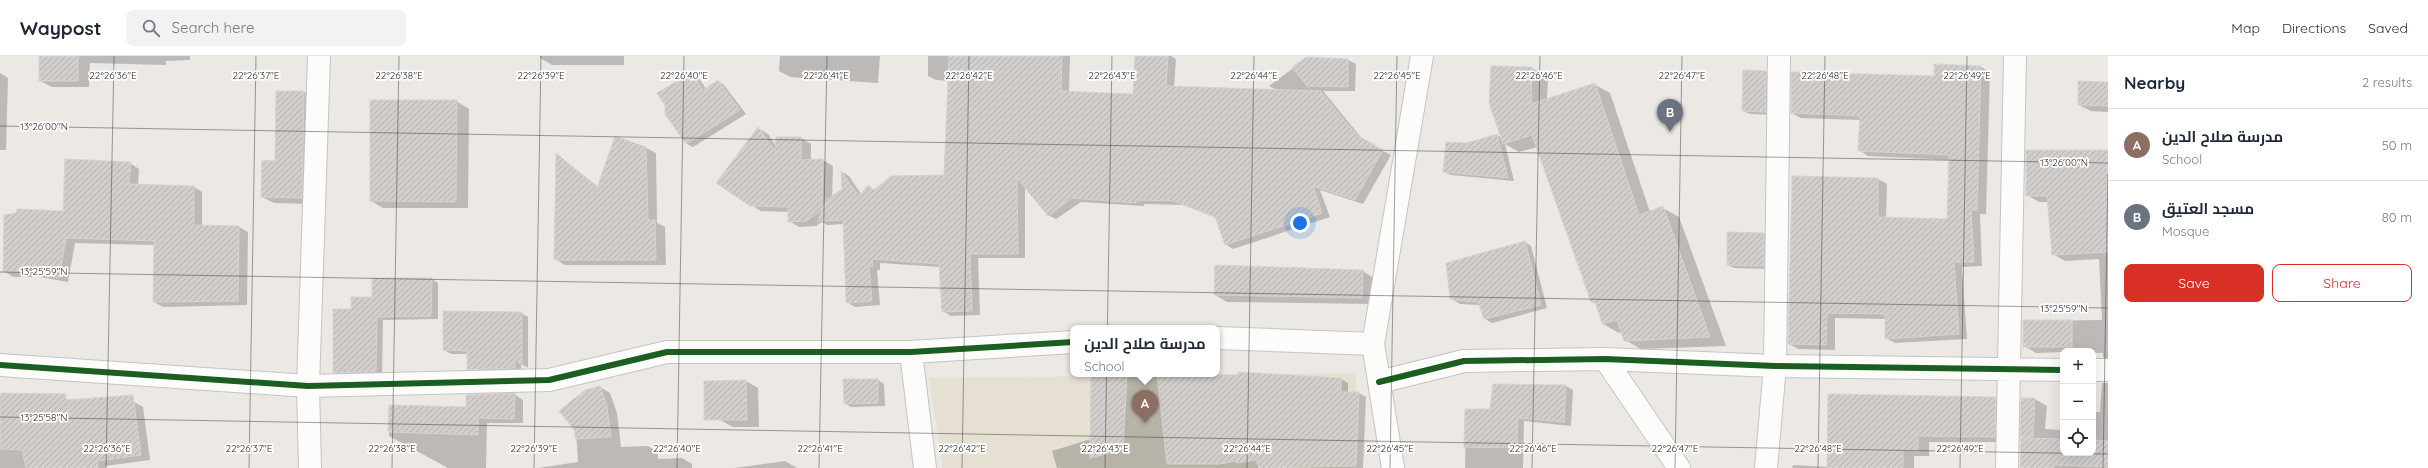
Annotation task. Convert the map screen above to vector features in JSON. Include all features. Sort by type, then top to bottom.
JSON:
[{"type":"street","points":[[310,468],[308,386],[319,56]]},
{"type":"street","points":[[1393,468],[1373,344],[1422,56]]},
{"type":"street","points":[[1766,468],[1775,366],[1779,56]]},
{"type":"street","points":[[2007,468],[2015,56]]},
{"type":"street","points":[[1220,338],[1373,344]]},
{"type":"street","points":[[0,365],[308,386],[549,380],[667,352],[911,352],[1070,342]]},
{"type":"street","points":[[911,352],[926,468]]},
{"type":"street","points":[[1379,382],[1464,361],[1605,359],[1775,366],[2060,370]]},
{"type":"street","points":[[1605,359],[1679,468]]},
{"type":"street","points":[[2096,370],[2108,370]]},
{"type":"shaded area","points":[[1356,373],[1353,468],[943,468],[929,378],[1220,377],[1220,375]]},
{"type":"building","points":[[39,56],[78,56],[78,81],[39,81]]},
{"type":"building","points":[[949,56],[1062,56],[1061,91],[1133,94],[1135,56],[1168,56],[1166,86],[1320,91],[1357,135],[1383,150],[1355,200],[1313,186],[1322,213],[1225,245],[1215,217],[1174,201],[1136,200],[1136,203],[1072,198],[1048,216],[1017,178],[1018,254],[970,254],[972,311],[942,312],[939,264],[872,259],[873,266],[869,266],[872,301],[846,303],[843,220],[818,221],[827,199],[842,189],[841,171],[859,196],[868,185],[874,190],[891,176],[944,175]]},
{"type":"building","points":[[1307,57],[1348,59],[1348,87],[1307,86],[1292,67]]},
{"type":"building","points":[[1934,64],[1981,66],[1977,210],[1971,210],[1974,262],[1954,262],[1959,334],[1885,339],[1885,314],[1827,313],[1826,345],[1788,344],[1792,176],[1878,178],[1878,217],[1947,219],[1949,155],[1858,151],[1860,116],[1791,113],[1791,72],[1934,76]]},
{"type":"building","points":[[1491,66],[1532,67],[1531,104],[1595,83],[1639,215],[1663,206],[1710,337],[1624,341],[1617,320],[1602,324],[1595,301],[1591,302],[1532,135],[1503,144],[1489,103]]},
{"type":"building","points":[[1743,70],[1766,71],[1766,112],[1742,111]]},
{"type":"building","points":[[692,72],[703,90],[718,80],[740,110],[686,144],[665,114],[665,105],[657,93]]},
{"type":"building","points":[[2078,81],[2108,82],[2108,106],[2078,105]]},
{"type":"building","points":[[276,91],[304,91],[302,198],[261,197],[262,160],[275,161]]},
{"type":"building","points":[[370,100],[457,100],[456,202],[370,201]]},
{"type":"building","points":[[758,127],[775,151],[776,137],[801,137],[801,160],[823,159],[822,210],[806,221],[788,222],[788,207],[750,206],[716,183]]},
{"type":"building","points":[[1497,134],[1508,178],[1443,172],[1446,142],[1467,143]]},
{"type":"building","points":[[615,136],[646,147],[648,220],[655,220],[656,260],[554,260],[556,153],[597,188]]},
{"type":"building","points":[[2026,150],[2108,150],[2108,252],[2052,255],[2047,196],[2026,196]]},
{"type":"building","points":[[65,159],[131,162],[129,184],[194,186],[194,225],[239,226],[238,301],[153,302],[154,241],[66,238],[59,278],[30,272],[3,272],[4,215],[16,213],[17,209],[63,211]]},
{"type":"building","points":[[1727,232],[1764,233],[1764,266],[1727,265]]},
{"type":"building","points":[[1525,241],[1541,305],[1484,319],[1478,302],[1453,300],[1450,298],[1446,263]]},
{"type":"building","points":[[1215,265],[1363,270],[1362,298],[1214,295]]},
{"type":"building","points":[[372,278],[432,278],[431,316],[377,317],[376,372],[333,373],[333,309],[351,309],[351,297],[372,297]]},
{"type":"building","points":[[443,311],[522,312],[522,366],[515,358],[515,368],[467,370],[467,351],[443,350]]},
{"type":"building","points":[[2023,320],[2072,320],[2072,347],[2023,347]]},
{"type":"building","points":[[1238,372],[1341,378],[1341,392],[1359,392],[1356,466],[1259,468],[1256,460],[1219,464],[1167,464],[1157,377],[1220,377],[1220,375],[1238,375]]},
{"type":"building","points":[[1091,377],[1127,377],[1123,449],[1090,458]]},
{"type":"building","points":[[843,379],[878,379],[878,403],[844,404]]},
{"type":"building","points":[[746,380],[747,420],[704,420],[704,381]]},
{"type":"building","points":[[1493,384],[1566,385],[1564,422],[1518,418],[1517,448],[1464,447],[1465,409],[1490,409]]},
{"type":"building","points":[[600,386],[607,406],[611,437],[575,439],[575,431],[559,411],[585,390]]},
{"type":"building","points":[[1,393],[66,394],[66,400],[133,395],[141,455],[97,461],[98,468],[26,468],[22,450],[0,449]]},
{"type":"building","points":[[515,393],[514,419],[478,418],[478,435],[388,432],[389,405],[466,407],[466,395]]},
{"type":"building","points":[[1828,394],[1996,397],[1995,437],[1918,436],[1918,451],[1903,450],[1903,468],[1827,468]]},
{"type":"building","points":[[2021,398],[2035,398],[2033,437],[2020,437]]},
{"type":"building","points":[[2021,438],[2060,439],[2060,456],[2096,456],[2096,440],[2108,441],[2108,467],[2054,465],[2053,468],[2020,468]]},
{"type":"cycle path","points":[[0,365],[308,386],[549,380],[667,352],[911,352],[1070,342]]},
{"type":"cycle path","points":[[1379,382],[1464,361],[1605,359],[1775,366],[2060,370]]},
{"type":"place","name":"مسجد العتيق","points":[[1670,132]]},
{"type":"place","name":"مدرسة صلاح الدين","points":[[1145,423]]}]
